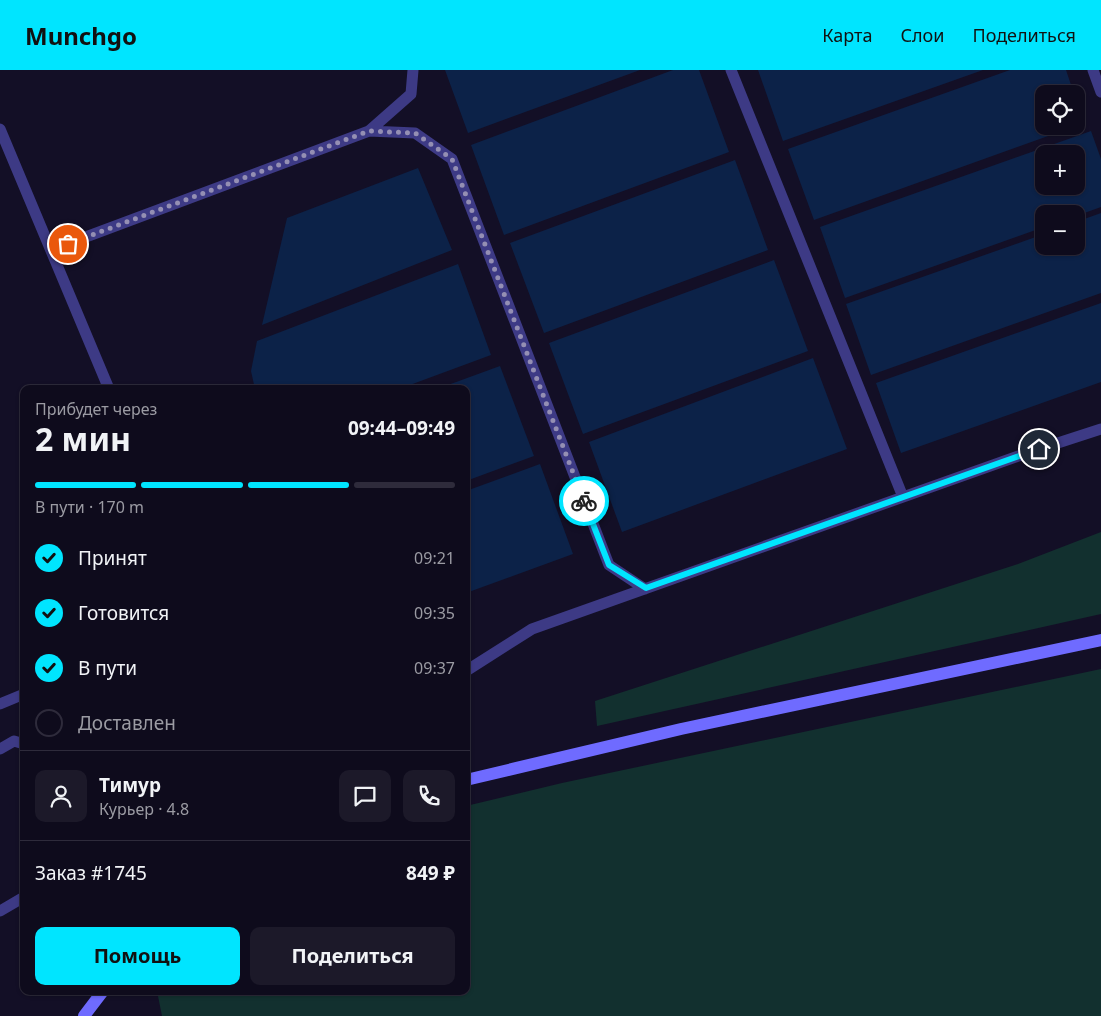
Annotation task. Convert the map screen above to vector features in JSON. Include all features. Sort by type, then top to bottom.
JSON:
[{"type":"main road","points":[[470,779],[681,729],[1101,640]]},
{"type":"main road","points":[[84,1016],[100,995]]},
{"type":"lane","points":[[51,250],[369,131],[411,94],[413,70]]},
{"type":"lane","points":[[731,70],[903,496]]},
{"type":"lane","points":[[1093,70],[1101,92]]},
{"type":"lane","points":[[0,130],[107,385]]},
{"type":"lane","points":[[369,131],[415,133],[452,159],[609,565],[646,588]]},
{"type":"lane","points":[[470,668],[532,629],[903,496],[1101,429]]},
{"type":"lane","points":[[0,704],[20,696]]},
{"type":"lane","points":[[0,749],[14,742],[20,743]]},
{"type":"lane","points":[[0,911],[20,899]]},
{"type":"green space","points":[[1101,532],[1101,614],[597,726],[595,701],[1018,564]]},
{"type":"green space","points":[[1101,669],[1101,1016],[162,1016],[158,995],[470,995],[470,805],[562,783]]},
{"type":"water","points":[[445,70],[640,70],[468,133]]},
{"type":"water","points":[[673,70],[699,70],[729,152],[504,235],[471,145]]},
{"type":"water","points":[[758,70],[983,70],[783,141]]},
{"type":"water","points":[[1010,70],[1066,70],[1071,85],[1035,85],[1035,135],[1051,135],[814,220],[788,149]]},
{"type":"water","points":[[1091,131],[1101,159],[1101,207],[1085,213],[1085,205],[1035,205],[1035,230],[845,298],[820,227],[1035,151],[1035,195],[1085,195],[1085,145],[1051,145],[1080,135],[1085,135],[1085,133]]},
{"type":"water","points":[[735,160],[768,250],[544,333],[510,243]]},
{"type":"water","points":[[418,168],[452,250],[262,325],[287,218]]},
{"type":"water","points":[[1101,213],[1101,293],[871,375],[846,304],[1035,237],[1035,255],[1085,255],[1085,219]]},
{"type":"water","points":[[774,260],[808,351],[583,434],[549,343]]},
{"type":"water","points":[[458,264],[491,355],[410,385],[254,385],[251,371],[257,341]]},
{"type":"water","points":[[1101,303],[1101,382],[901,453],[876,383]]},
{"type":"water","points":[[813,358],[847,449],[622,532],[589,442]]},
{"type":"water","points":[[500,366],[534,456],[470,480],[470,385],[448,385]]},
{"type":"water","points":[[540,464],[573,554],[470,592],[470,490]]},
{"type":"way so far","points":[[68,244],[369,131],[415,133],[452,159],[584,501]]},
{"type":"route","points":[[584,501],[609,565],[646,588],[1039,449]]}]
